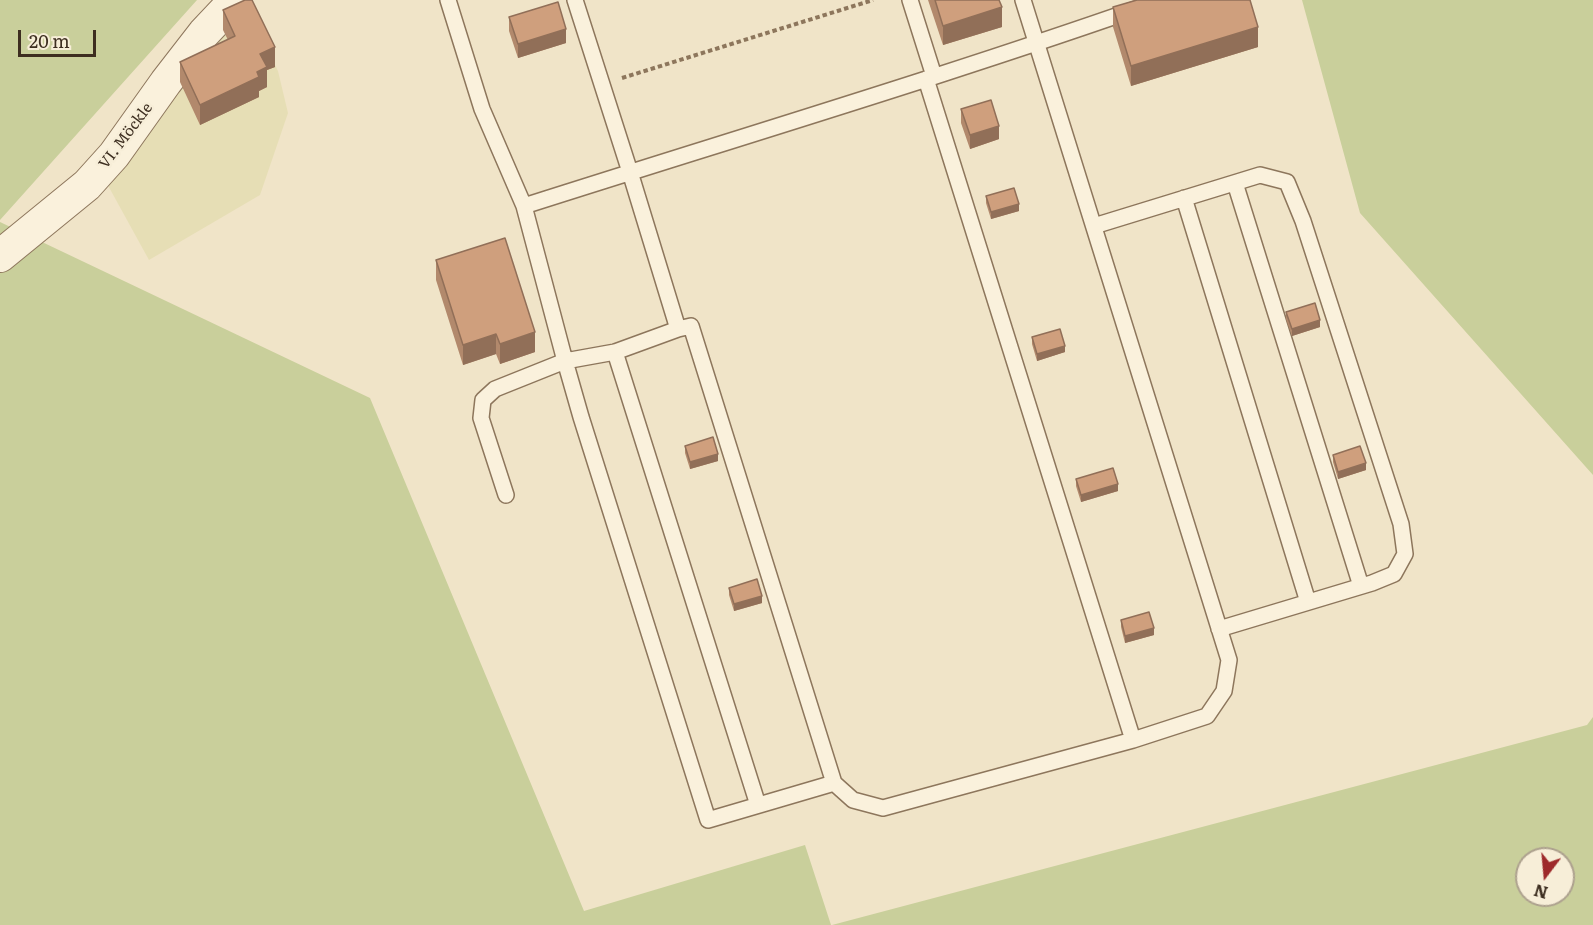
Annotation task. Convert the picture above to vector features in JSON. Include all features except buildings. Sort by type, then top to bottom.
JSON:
[{"type":"street","name":"VI. Möckle","points":[[0,256],[87,185],[114,155],[204,33],[236,0]]},
{"type":"lane","points":[[448,0],[482,109],[524,206],[585,429],[708,820],[834,783]]},
{"type":"lane","points":[[575,0],[678,329]]},
{"type":"lane","points":[[910,0],[930,77],[1133,740]]},
{"type":"lane","points":[[506,495],[481,418],[483,400],[495,389],[565,361],[615,352],[691,326],[834,783],[853,800],[883,808],[1133,740],[1207,716],[1224,691],[1229,660],[1023,0]]},
{"type":"lane","points":[[524,206],[1037,43],[1162,0]]},
{"type":"lane","points":[[1094,226],[1260,176],[1287,182],[1303,221],[1401,524],[1405,554],[1394,574],[1219,629]]},
{"type":"lane","points":[[1235,183],[1361,586]]},
{"type":"lane","points":[[1184,198],[1308,602]]},
{"type":"lane","points":[[615,352],[758,805]]},
{"type":"path","points":[[602,84],[873,0]]},
{"type":"shaded area","points":[[251,16],[278,71],[288,113],[260,195],[149,260],[105,180],[203,44]]},
{"type":"green space","points":[[0,0],[197,0],[0,220]]},
{"type":"green space","points":[[1302,0],[1593,0],[1593,475],[1360,213]]},
{"type":"green space","points":[[0,222],[370,398],[584,911],[805,845],[831,925],[0,925]]},
{"type":"green space","points":[[1593,717],[1593,925],[832,925],[1587,725]]}]
